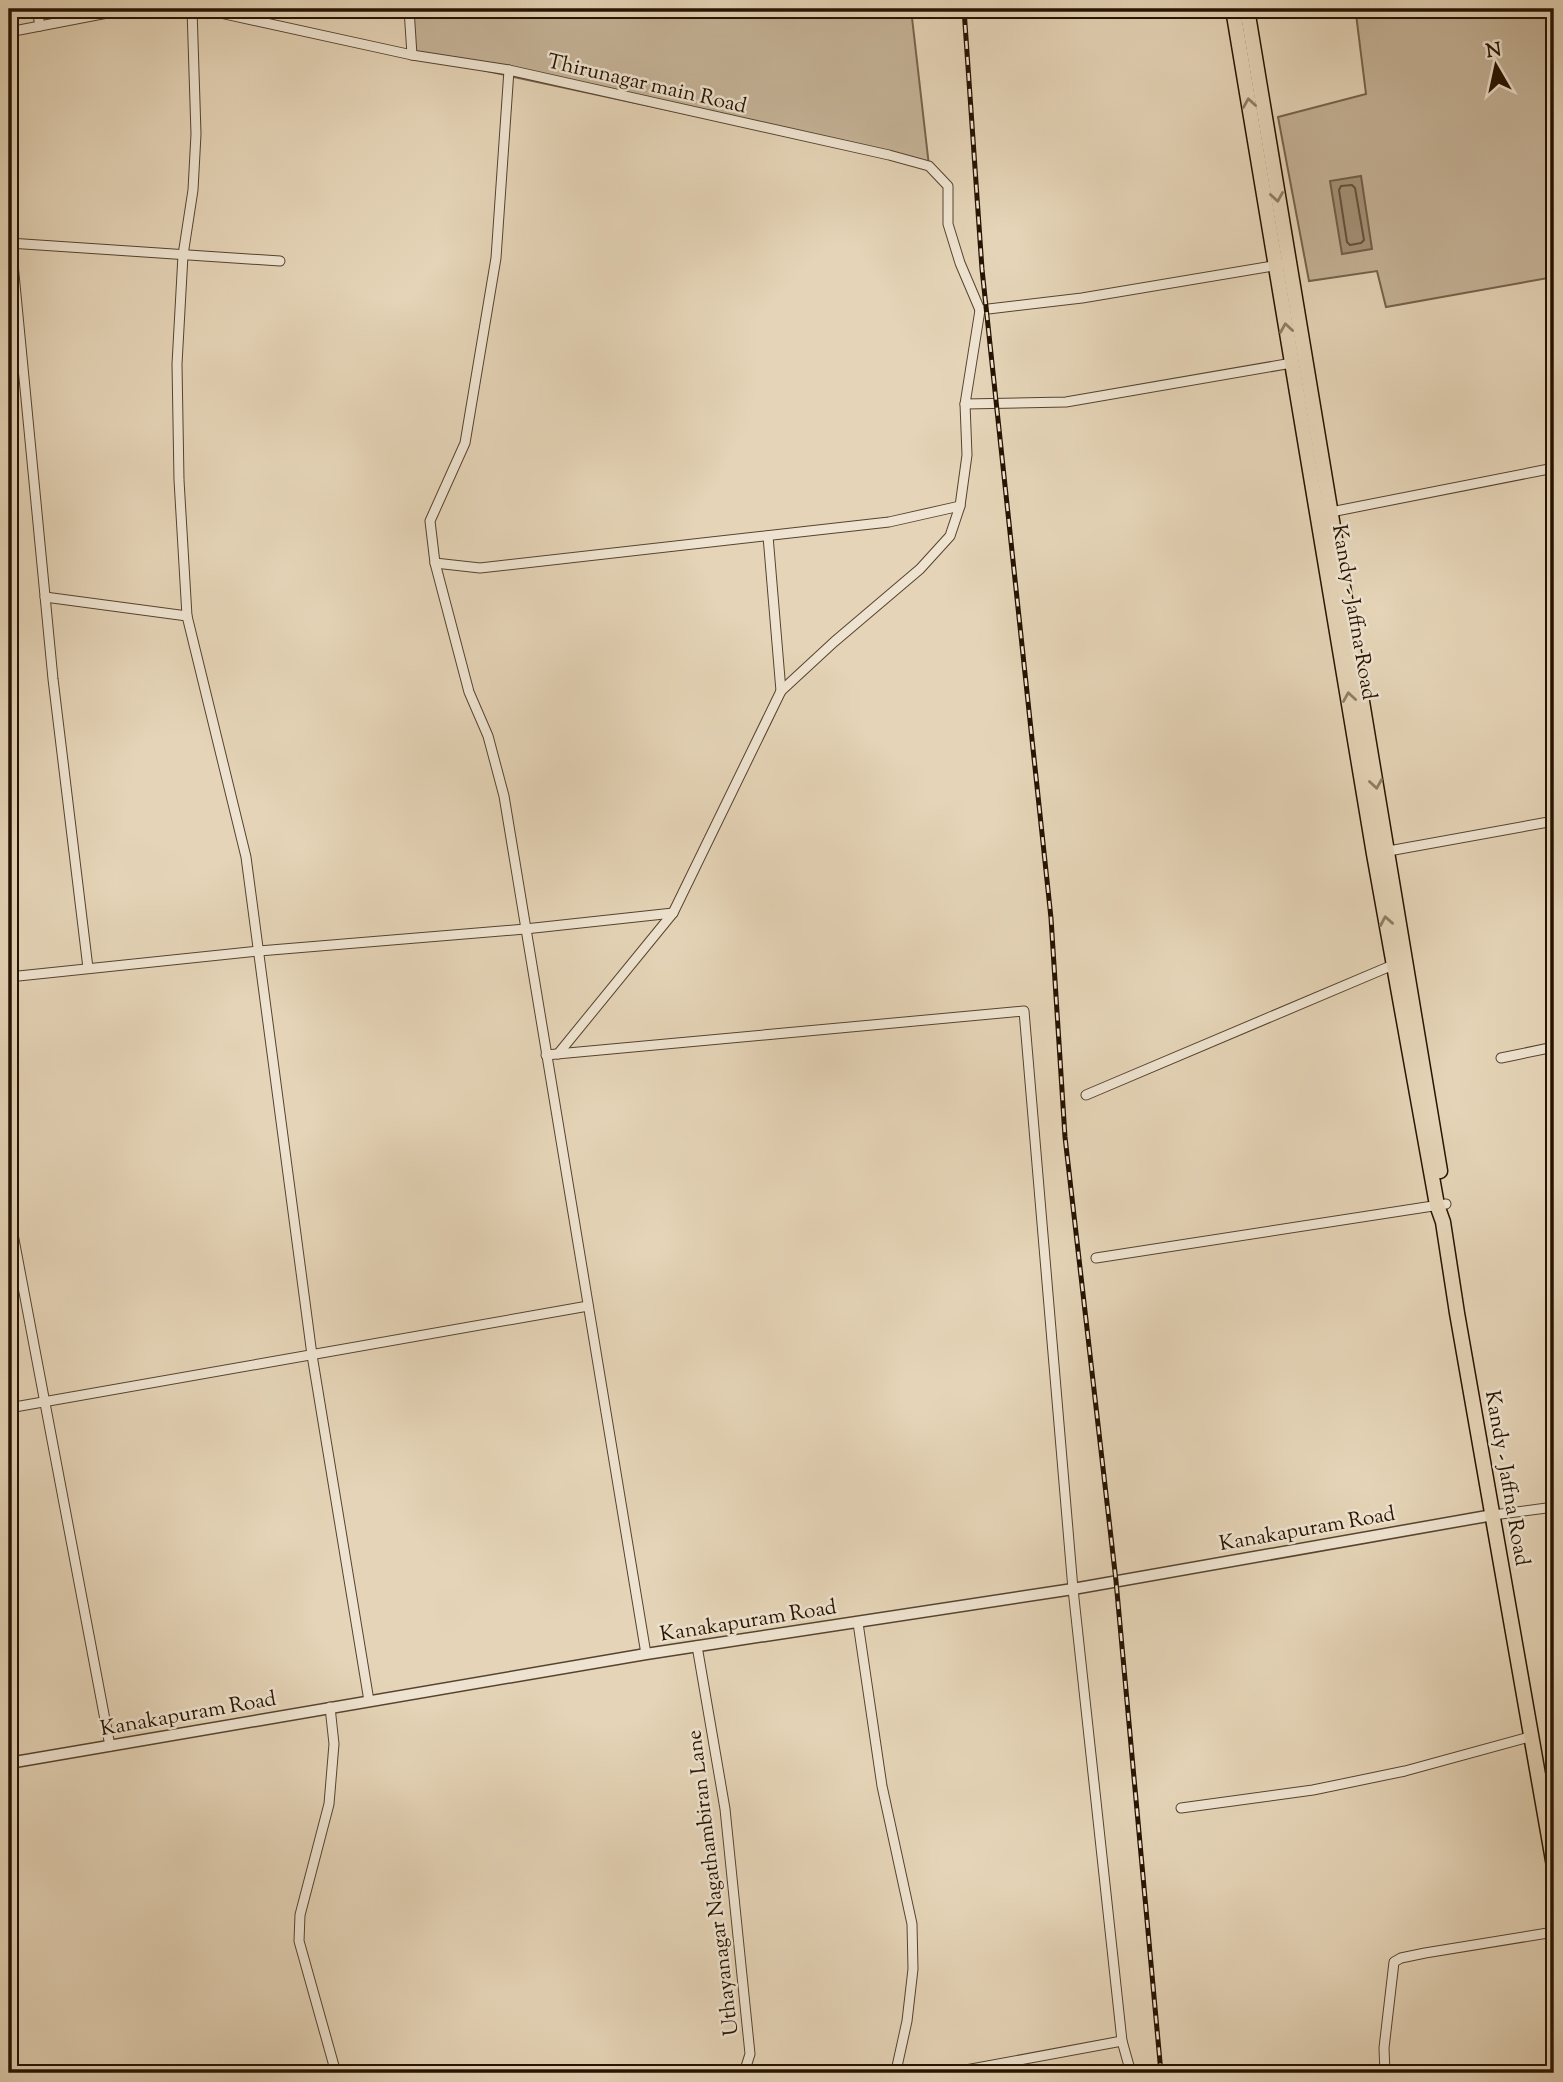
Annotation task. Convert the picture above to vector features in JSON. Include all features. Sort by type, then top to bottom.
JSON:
[{"type":"highway","name":"Kandy - Jaffna Road","points":[[1233,9],[1282,264],[1292,363],[1323,514]]},
{"type":"highway","name":"Kandy - Jaffna Road","points":[[1247,9],[1282,264],[1323,514],[1457,1312],[1554,1866]]},
{"type":"highway","name":"Kandy - Jaffna Road","points":[[1381,852],[1393,965],[1441,1205]]},
{"type":"street","points":[[37,9],[40,26]]},
{"type":"street","points":[[9,32],[128,9]]},
{"type":"street","points":[[192,9],[196,134],[193,190],[183,255],[177,364],[179,480],[187,616],[246,857],[312,1355],[369,1701]]},
{"type":"street","name":"Thirunagar main Road","points":[[202,9],[412,55],[509,70],[929,166],[948,186],[948,224],[960,263],[980,310]]},
{"type":"street","points":[[410,9],[412,55]]},
{"type":"street","points":[[509,70],[496,258],[465,443],[430,521],[435,563],[469,692],[488,736],[504,796],[646,1654]]},
{"type":"street","points":[[88,968],[45,597],[10,243],[280,261]]},
{"type":"street","points":[[558,1054],[673,913],[781,691],[920,569],[950,536],[960,506],[967,455],[965,404],[980,310],[1082,298],[1282,264]]},
{"type":"street","points":[[965,404],[1066,402],[1292,363]]},
{"type":"street","points":[[1323,514],[1554,468]]},
{"type":"street","points":[[435,563],[480,568],[889,522],[960,506]]},
{"type":"street","points":[[768,536],[781,691]]},
{"type":"street","points":[[45,597],[187,616]]},
{"type":"street","points":[[1381,852],[1554,821]]},
{"type":"street","points":[[9,976],[673,913]]},
{"type":"street","points":[[1086,1095],[1393,965]]},
{"type":"street","points":[[545,1055],[1024,1010],[1073,1589],[1122,2041],[1131,2073]]},
{"type":"street","points":[[1501,1058],[1554,1047]]},
{"type":"street","points":[[1097,1258],[1441,1205]]},
{"type":"street","points":[[9,1213],[110,1746]]},
{"type":"street","points":[[9,1408],[588,1306]]},
{"type":"street","points":[[1493,1515],[1554,1507]]},
{"type":"street","name":"Kanakapuram Road","points":[[9,1763],[646,1654],[1073,1589],[1493,1515]]},
{"type":"street","points":[[858,1623],[881,1786],[912,1924],[913,1969],[907,2021],[896,2071]]},
{"type":"street","name":"Uthayanagar Nagathambiran Lane","points":[[697,1646],[725,1809],[750,2054],[744,2073]]},
{"type":"street","points":[[330,1707],[334,1744],[329,1804],[300,1915],[299,1941],[336,2073]]},
{"type":"street","points":[[1181,1808],[1313,1790],[1405,1771],[1533,1736]]},
{"type":"street","points":[[1385,2073],[1384,2048],[1394,1962],[1401,1958],[1554,1932]]},
{"type":"street","points":[[771,2073],[966,2072],[1122,2041]]},
{"type":"shaded area","points":[[405,9],[911,9],[929,166],[412,55]]},
{"type":"shaded area","points":[[1384,9],[1554,9],[1554,277],[1386,307],[1377,271],[1309,281],[1278,117],[1366,94],[1356,14]]},
{"type":"water","points":[[1361,176],[1372,249],[1342,254],[1330,181]]},
{"type":"railway","points":[[964,9],[982,269],[1051,918],[1065,1137],[1116,1581],[1161,2073]]}]
